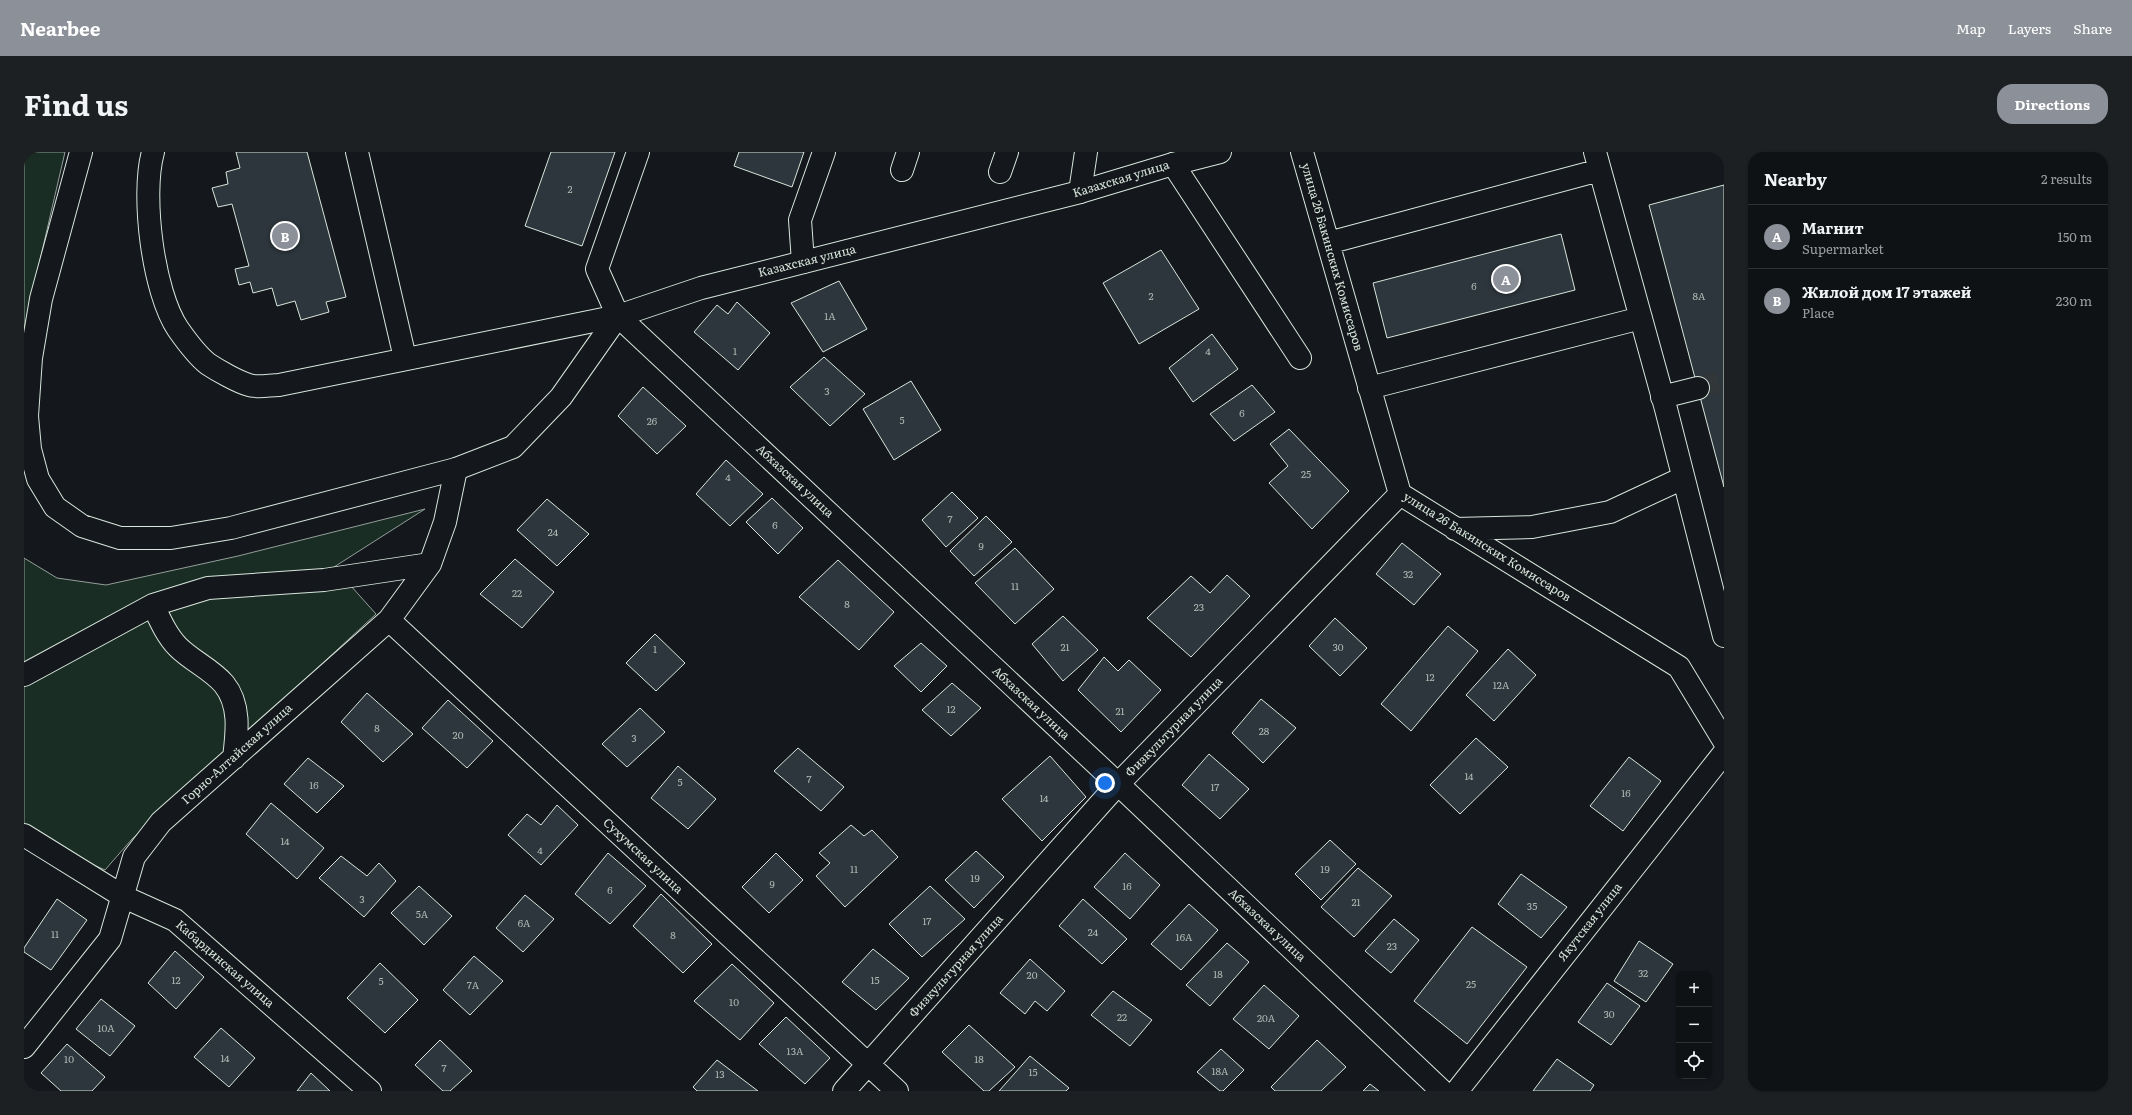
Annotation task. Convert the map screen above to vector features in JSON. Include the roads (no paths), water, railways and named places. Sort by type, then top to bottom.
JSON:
[{"type":"street","points":[[81,152],[41,299],[31,358],[27,416],[30,449],[38,479],[55,507],[82,526],[120,538],[171,538],[231,528],[456,469],[513,447],[561,397],[618,316],[596,269],[638,152]]},
{"type":"street","name":"Казахская улица","points":[[152,152],[147,202],[153,255],[164,298],[178,328],[208,364],[249,385],[279,385],[405,358],[618,316],[701,288],[1080,192],[1173,164],[1220,152]]},
{"type":"street","points":[[357,152],[405,358]]},
{"type":"street","points":[[803,262],[800,220],[824,152]]},
{"type":"street","points":[[1080,192],[1086,152]]},
{"type":"street","name":"улица 26 Бакинских Комиссаров","points":[[1302,152],[1400,494],[1679,667],[1724,741]]},
{"type":"street","points":[[1328,243],[1597,161],[1662,397],[1724,636]]},
{"type":"street","points":[[1173,164],[1300,358]]},
{"type":"street","name":"Абхазская улица","points":[[618,316],[1118,784],[1442,1091]]},
{"type":"street","points":[[1370,388],[1640,318]]},
{"type":"street","points":[[1662,397],[1698,388]]},
{"type":"street","name":"Горно-Алтайская улица","points":[[24,1047],[110,939],[124,897],[134,857],[161,822],[389,620],[430,564],[445,522],[456,469]]},
{"type":"street","points":[[1455,529],[1532,527],[1610,512],[1683,478]]},
{"type":"street","name":"Физкультурная улица","points":[[844,1091],[1118,784],[1400,494]]},
{"type":"street","points":[[24,675],[153,605],[208,588],[324,580],[430,564]]},
{"type":"street","points":[[153,605],[165,629],[178,647],[224,684],[234,704],[238,730],[234,758]]},
{"type":"street","name":"Сухумская улица","points":[[389,620],[897,1091]]},
{"type":"street","name":"Якутская улица","points":[[1457,1091],[1724,754]]},
{"type":"street","name":"Кабардинская улица","points":[[24,835],[124,897],[175,920],[370,1091]]},
{"type":"tunnel","points":[[1698,388],[1724,381]]},
{"type":"place","name":"Жилой дом 17 этажей","points":[[285,236]]},
{"type":"place","name":"Магнит","points":[[1506,279]]}]
